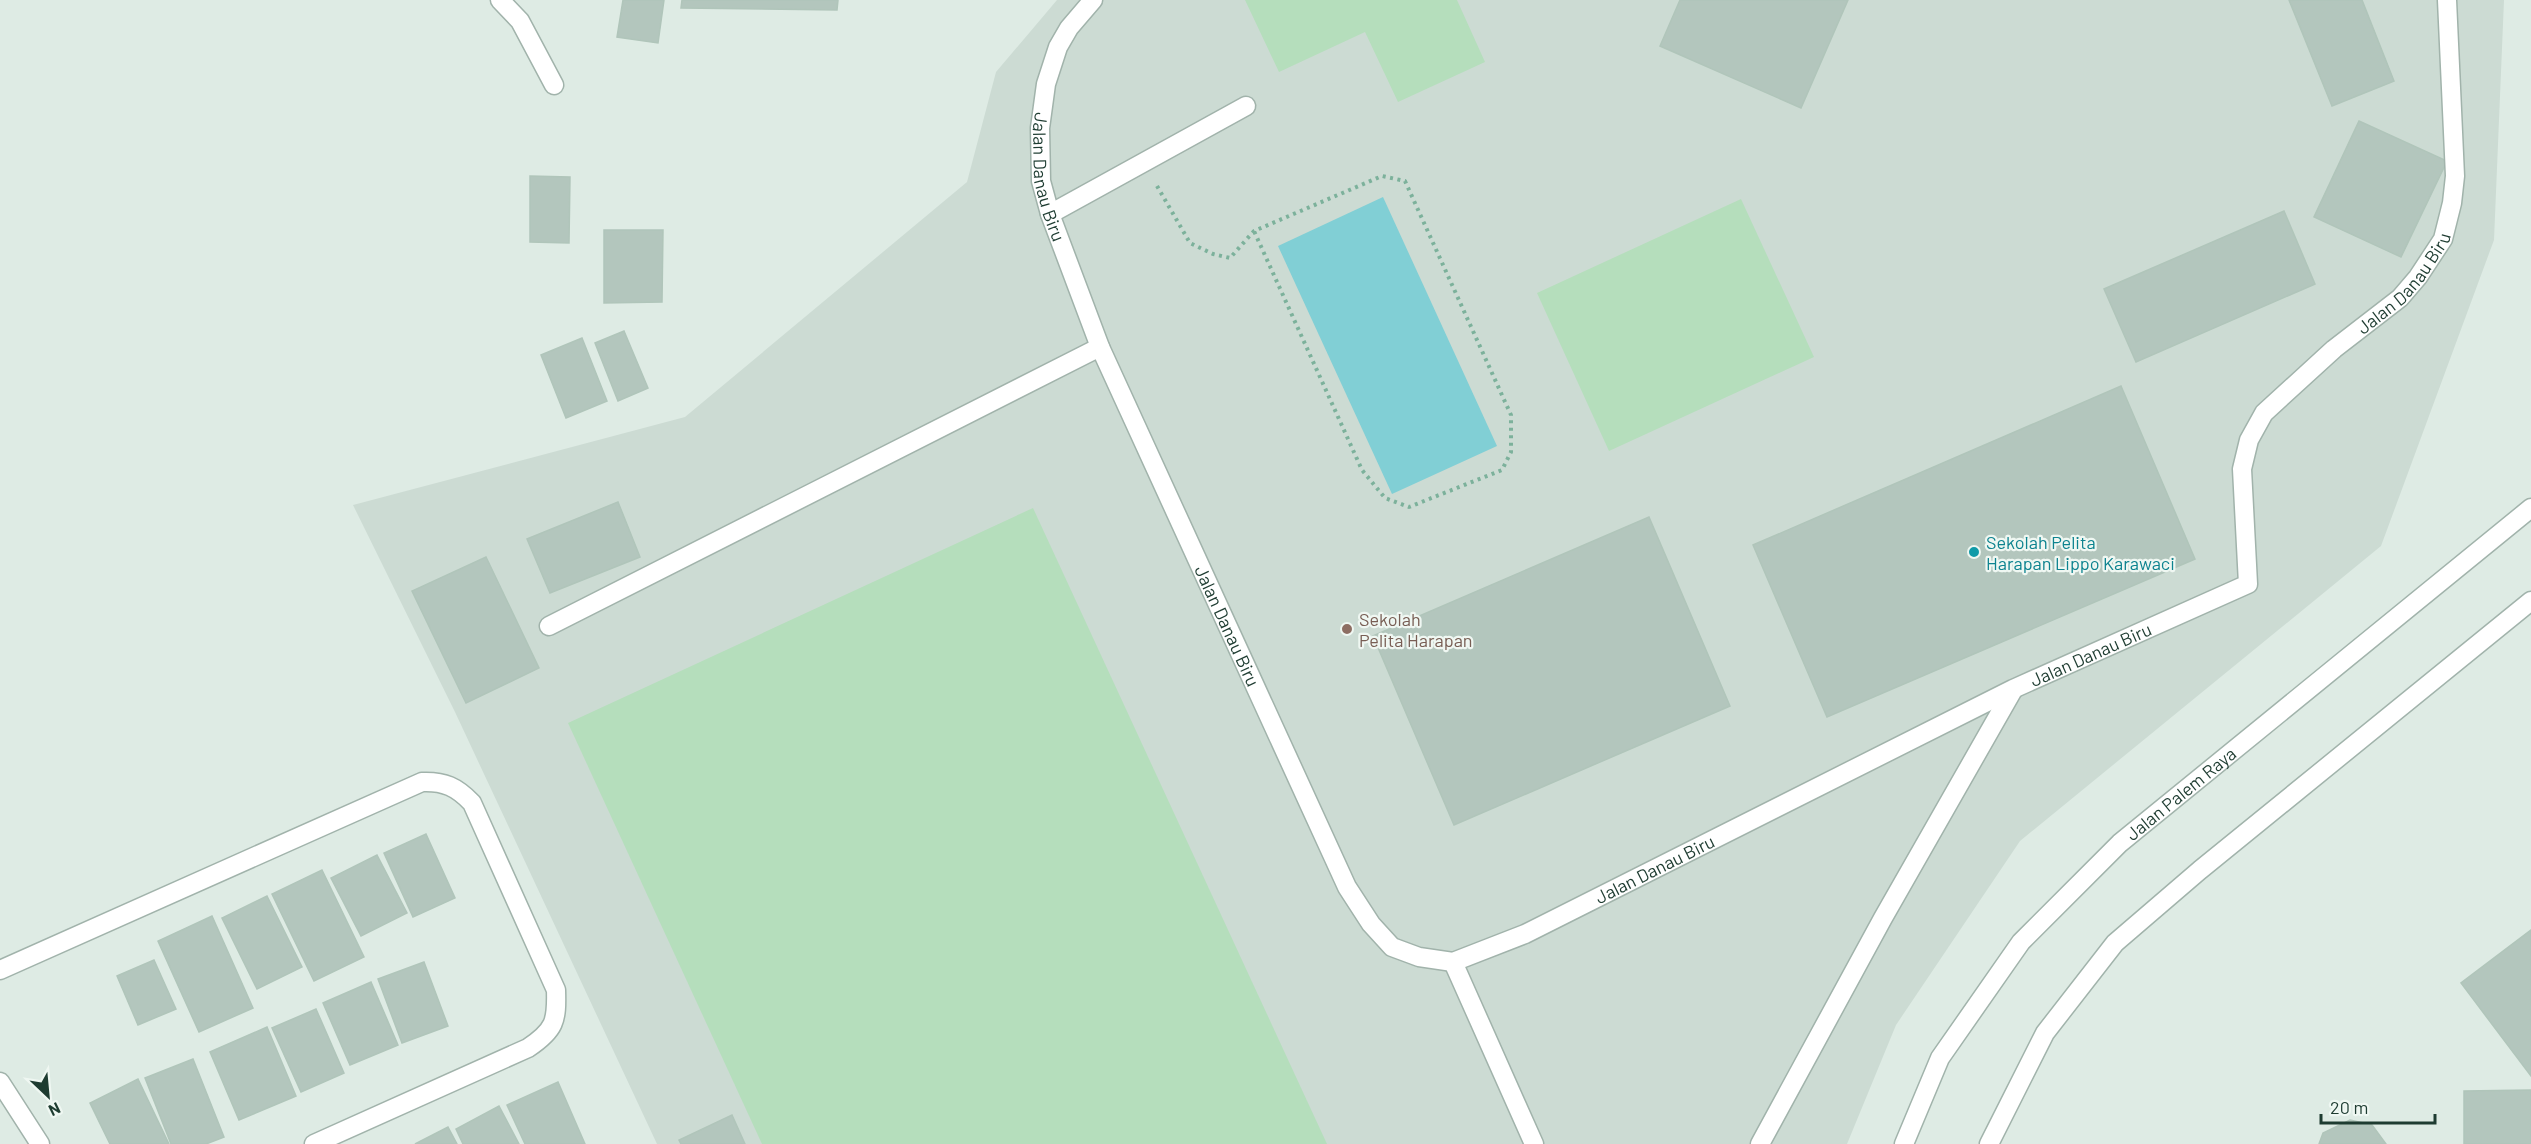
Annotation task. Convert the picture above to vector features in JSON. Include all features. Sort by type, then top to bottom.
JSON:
[{"type":"street","points":[[500,0],[520,21],[554,85]]},
{"type":"street","name":"Jalan Danau Biru","points":[[1094,0],[1070,28],[1058,47],[1046,84],[1040,128],[1041,181],[1050,214],[1100,347],[1347,887],[1371,924],[1392,947],[1419,957],[1453,962],[1525,934],[2013,689],[2248,584],[2242,469],[2249,440],[2264,413],[2334,349],[2400,298],[2418,277],[2443,239],[2452,203],[2455,176],[2447,0]]},
{"type":"street","points":[[1050,214],[1246,106]]},
{"type":"street","points":[[549,626],[1100,347]]},
{"type":"street","name":"Jalan Palem Raya","points":[[1904,1144],[1940,1058],[2021,942],[2120,843],[2531,508]]},
{"type":"street","points":[[1989,1144],[2045,1033],[2115,943],[2200,870],[2531,601]]},
{"type":"street","points":[[1760,1144],[1883,918],[2013,689]]},
{"type":"street","points":[[0,970],[422,783],[437,781],[461,791],[472,803],[556,990],[557,1010],[553,1026],[544,1038],[528,1048],[314,1144]]},
{"type":"street","points":[[1453,962],[1534,1144]]},
{"type":"street","points":[[0,1082],[40,1144]]},
{"type":"path","points":[[1143,162],[1190,243],[1213,254],[1230,258],[1254,231],[1382,176],[1405,181],[1511,415],[1511,452],[1502,470],[1409,507],[1385,498],[1362,470],[1254,231]]},
{"type":"shaded area","name":"Sekolah Pelita Harapan","points":[[1057,0],[2504,0],[2494,240],[2381,546],[2020,841],[1896,1025],[1847,1144],[657,1144],[455,712],[353,505],[685,417],[967,182],[996,72]]},
{"type":"green space","points":[[1245,0],[1457,0],[1485,62],[1398,102],[1365,32],[1279,72]]},
{"type":"green space","points":[[1741,199],[1814,357],[1609,451],[1537,293]]},
{"type":"green space","points":[[1033,508],[1327,1144],[762,1144],[568,723]]},
{"type":"water","points":[[1383,197],[1497,446],[1392,494],[1278,246]]},
{"type":"building","points":[[623,0],[664,0],[658,43],[617,37]]},
{"type":"building","points":[[682,0],[838,0],[837,10],[681,8]]},
{"type":"building","points":[[1680,0],[1848,0],[1801,108],[1660,46]]},
{"type":"building","points":[[2289,0],[2362,0],[2394,81],[2332,106]]},
{"type":"building","points":[[2359,121],[2447,161],[2401,257],[2314,217]]},
{"type":"building","points":[[530,176],[570,177],[569,243],[530,242]]},
{"type":"building","points":[[2284,211],[2315,284],[2136,362],[2104,289]]},
{"type":"building","points":[[604,230],[663,230],[662,302],[604,303]]},
{"type":"building","points":[[624,331],[648,388],[618,401],[595,343]]},
{"type":"building","points":[[582,338],[607,401],[566,418],[541,355]]},
{"type":"building","name":"Sekolah Pelita Harapan Lippo Karawaci","points":[[2121,386],[2195,559],[1827,717],[1753,545]]},
{"type":"building","points":[[618,502],[640,557],[550,593],[527,539]]},
{"type":"building","points":[[1649,517],[1730,706],[1454,825],[1373,636]]},
{"type":"building","points":[[486,557],[539,668],[466,703],[412,591]]},
{"type":"building","points":[[426,834],[455,898],[413,917],[384,853]]},
{"type":"building","points":[[377,855],[407,913],[361,936],[331,878]]},
{"type":"building","points":[[322,870],[364,957],[314,981],[272,894]]},
{"type":"building","points":[[267,896],[302,967],[257,989],[222,918]]},
{"type":"building","points":[[212,916],[253,1008],[199,1032],[158,941]]},
{"type":"building","points":[[2531,930],[2531,1076],[2461,983]]},
{"type":"building","points":[[154,960],[176,1009],[138,1025],[117,976]]},
{"type":"building","points":[[424,962],[448,1026],[402,1043],[378,979]]},
{"type":"building","points":[[371,982],[398,1045],[350,1065],[323,1003]]},
{"type":"building","points":[[316,1009],[344,1073],[301,1092],[272,1028]]},
{"type":"building","points":[[267,1027],[296,1096],[239,1120],[210,1052]]},
{"type":"building","points":[[193,1059],[224,1137],[206,1144],[171,1144],[145,1078]]},
{"type":"building","points":[[138,1079],[169,1144],[110,1144],[90,1103]]},
{"type":"building","points":[[558,1082],[585,1144],[525,1144],[507,1105]]},
{"type":"building","points":[[2531,1090],[2531,1144],[2464,1144],[2464,1091]]},
{"type":"building","points":[[499,1106],[519,1144],[463,1144],[456,1129]]},
{"type":"building","points":[[732,1115],[745,1144],[681,1144],[679,1140]]},
{"type":"building","points":[[2350,1120],[2372,1125],[2386,1144],[2319,1144],[2323,1133]]},
{"type":"building","points":[[448,1127],[457,1144],[415,1144]]},
{"type":"place","name":"Sekolah Pelita Harapan Lippo Karawaci","points":[[1974,552]]},
{"type":"place","name":"Sekolah Pelita Harapan","points":[[1347,629]]}]
